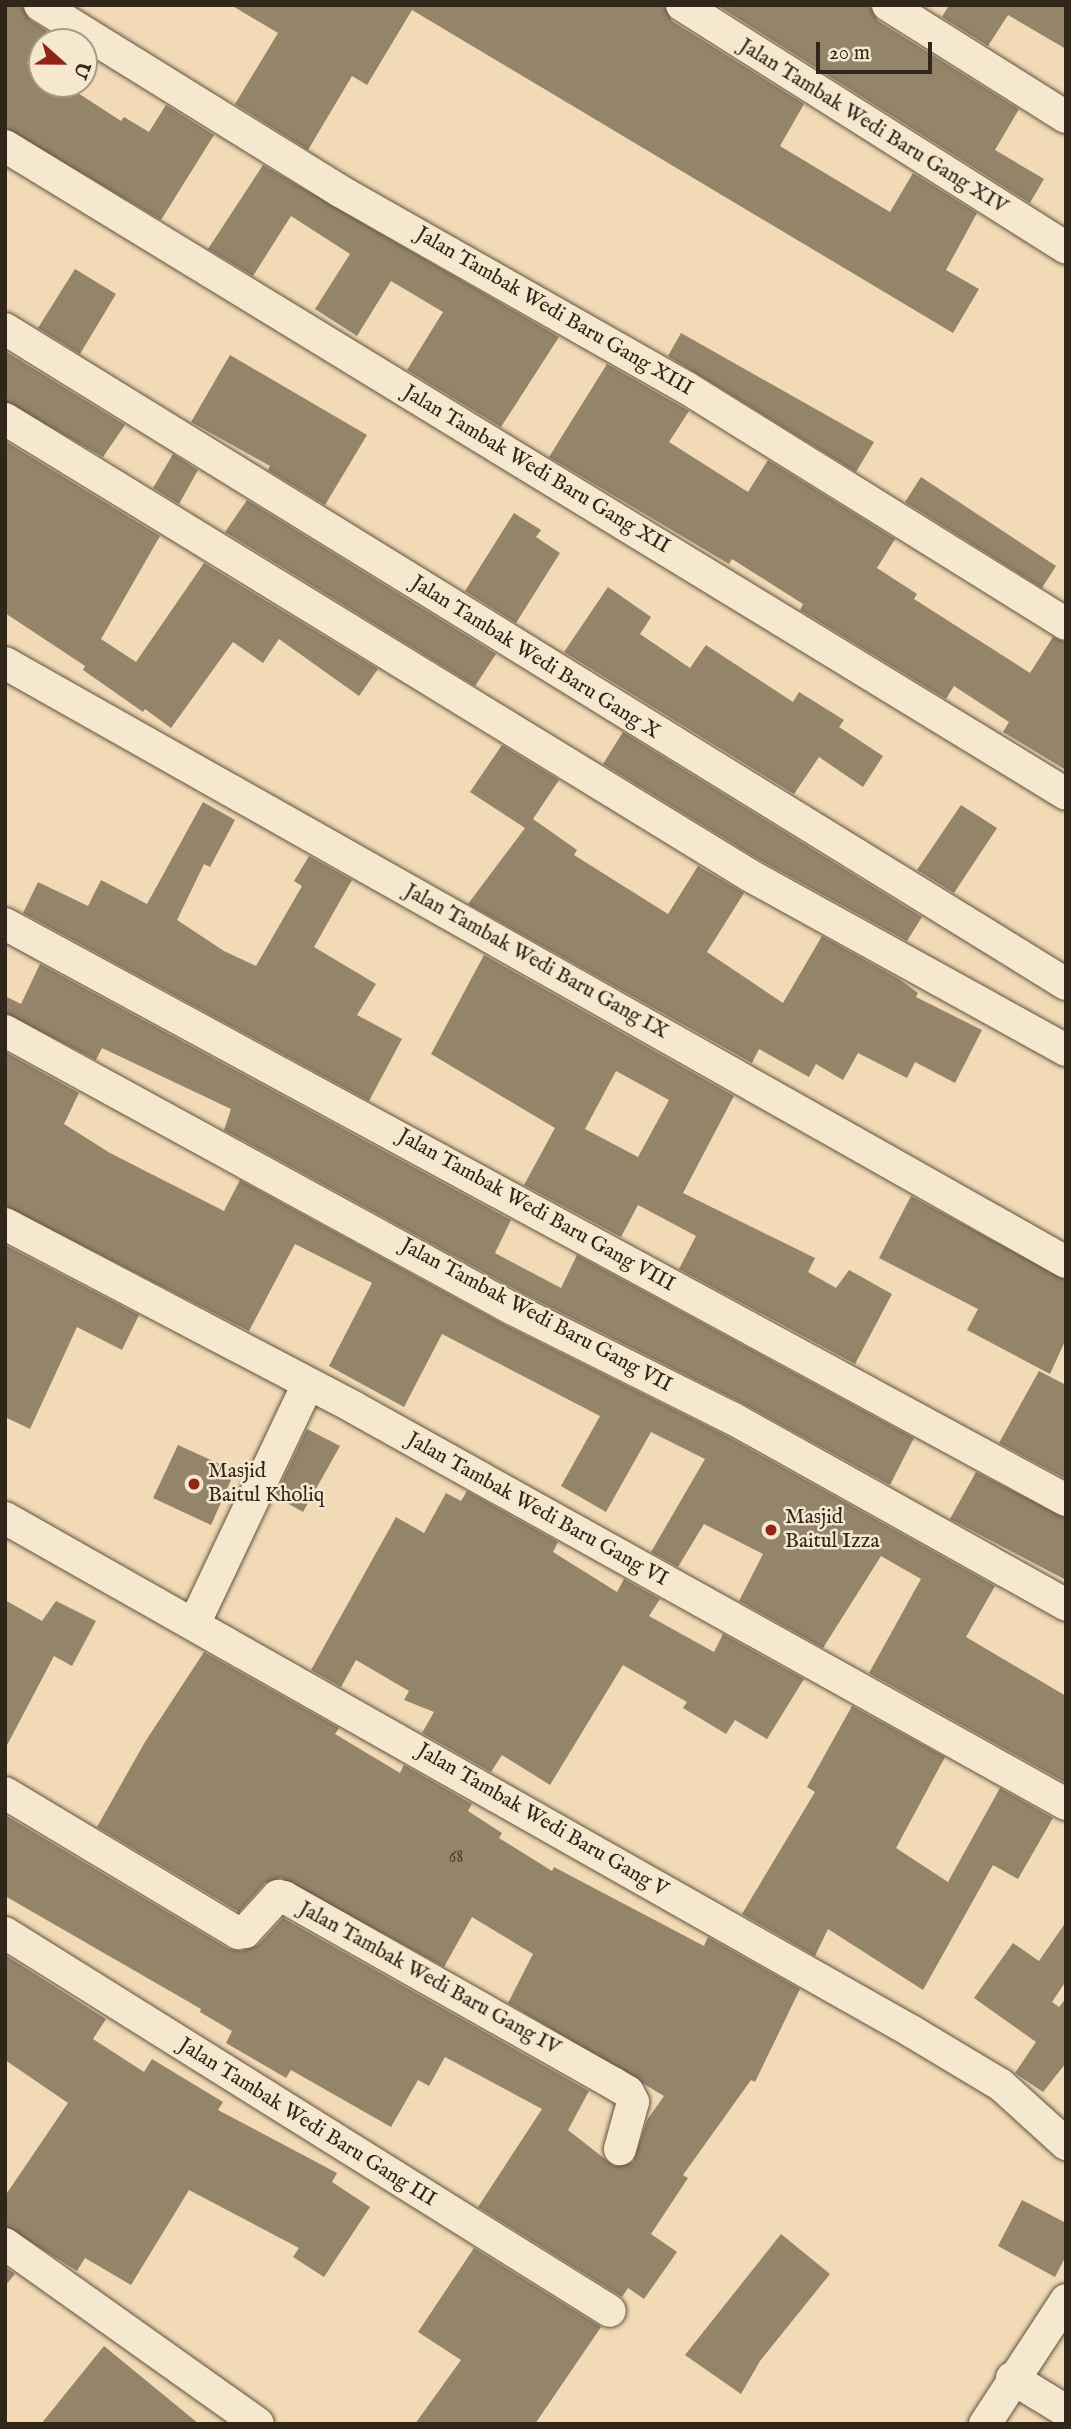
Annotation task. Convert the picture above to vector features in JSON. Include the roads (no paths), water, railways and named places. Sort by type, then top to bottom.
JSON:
[{"type":"street","name":"Jalan Tambak Wedi Baru Gang XIII","points":[[40,5],[340,191],[687,388],[1066,624]]},
{"type":"street","name":"Jalan Tambak Wedi Baru Gang XIV","points":[[682,5],[1066,248]]},
{"type":"street","points":[[888,5],[1066,117]]},
{"type":"street","name":"Jalan Tambak Wedi Baru Gang XII","points":[[5,146],[1066,794]]},
{"type":"street","name":"Jalan Tambak Wedi Baru Gang X","points":[[5,329],[1066,984]]},
{"type":"street","points":[[5,419],[749,875],[1066,1050]]},
{"type":"street","name":"Jalan Tambak Wedi Baru Gang IX","points":[[5,663],[1066,1262]]},
{"type":"street","name":"Jalan Tambak Wedi Baru Gang VIII","points":[[5,924],[1066,1500]]},
{"type":"street","name":"Jalan Tambak Wedi Baru Gang VII","points":[[5,1031],[513,1309],[732,1418],[1066,1605]]},
{"type":"street","name":"Jalan Tambak Wedi Baru Gang VI","points":[[5,1224],[308,1384],[1066,1804]]},
{"type":"street","points":[[195,1622],[308,1384]]},
{"type":"street","name":"Jalan Tambak Wedi Baru Gang V","points":[[5,1518],[195,1622],[934,2044],[1001,2085],[1066,2144]]},
{"type":"street","name":"Jalan Tambak Wedi Baru Gang IV","points":[[5,1793],[238,1933],[245,1933],[278,1896],[284,1897],[613,2083],[633,2102],[620,2149]]},
{"type":"street","name":"Jalan Tambak Wedi Baru Gang III","points":[[5,1933],[610,2311]]},
{"type":"street","points":[[5,2244],[258,2424]]},
{"type":"street","points":[[985,2424],[1012,2378],[1066,2300]]},
{"type":"street","points":[[1012,2378],[1066,2411]]},
{"type":"place","name":"Masjid Baitul Kholiq","points":[[194,1484]]},
{"type":"place","name":"Masjid Baitul Izza","points":[[771,1530]]}]
